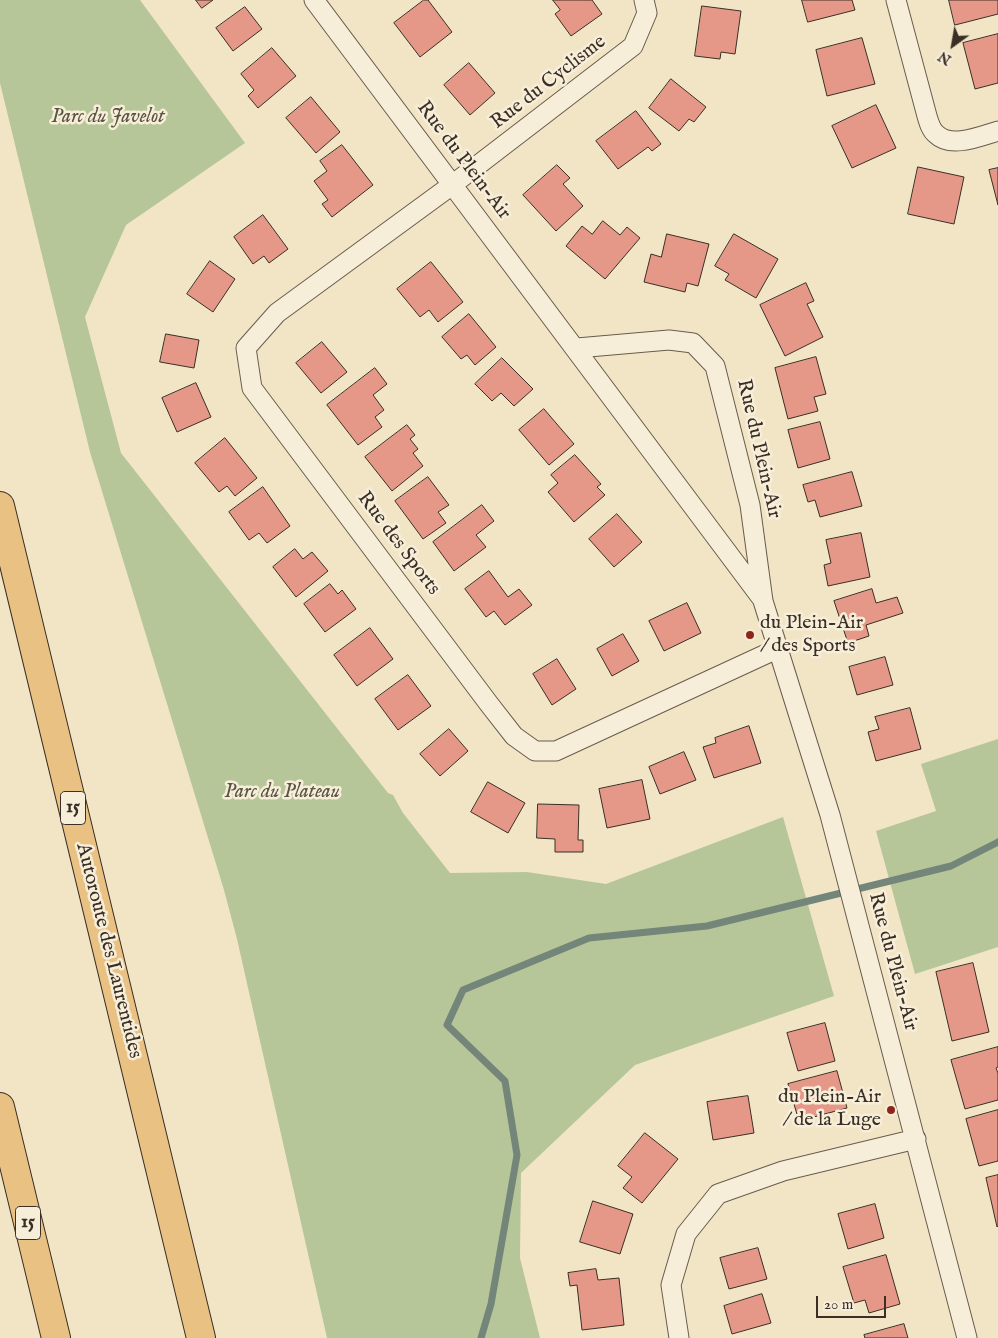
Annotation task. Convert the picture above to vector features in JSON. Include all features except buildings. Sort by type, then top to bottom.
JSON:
[{"type":"highway","name":"Autoroute des Laurentides","points":[[0,506],[201,1338]]},
{"type":"highway","name":"15","points":[[0,1107],[56,1338]]},
{"type":"street","name":"Rue du Plein-Air","points":[[314,0],[452,186],[577,348],[764,600]]},
{"type":"street","name":"Rue du Cyclisme","points":[[452,186],[633,46],[647,14],[644,0]]},
{"type":"street","points":[[896,0],[927,116],[933,131],[943,139],[954,141],[998,131]]},
{"type":"street","name":"Rue des Sports","points":[[452,186],[277,313],[246,348],[252,388],[514,736],[535,751],[556,752],[779,648]]},
{"type":"street","name":"Rue du Plein-Air","points":[[577,348],[669,340],[693,343],[715,366],[750,505],[764,600],[835,834],[967,1338]]},
{"type":"street","points":[[679,1338],[671,1285],[686,1234],[718,1194],[783,1171],[916,1139]]},
{"type":"green space","points":[[0,0],[140,0],[245,143],[126,225],[85,317],[121,453],[388,793],[393,795],[403,813],[450,873],[527,872],[606,884],[783,817],[834,996],[635,1065],[521,1173],[520,1258],[540,1338],[327,1338],[237,939],[224,890],[90,452],[0,83]]},
{"type":"green space","points":[[998,739],[998,947],[915,974],[876,831],[936,811],[921,764]]},
{"type":"waterway","points":[[481,1338],[491,1304],[517,1155],[505,1081],[447,1025],[463,990],[589,938],[707,926],[951,866],[998,842]]},
{"type":"place","name":"du Plein-Air / des Sports","points":[[750,635]]},
{"type":"place","name":"du Plein-Air / de la Luge","points":[[891,1110]]},
{"type":"park label","name":"Parc du Javelot","points":[[108,118]]},
{"type":"park label","name":"Parc du Plateau","points":[[282,793]]}]
